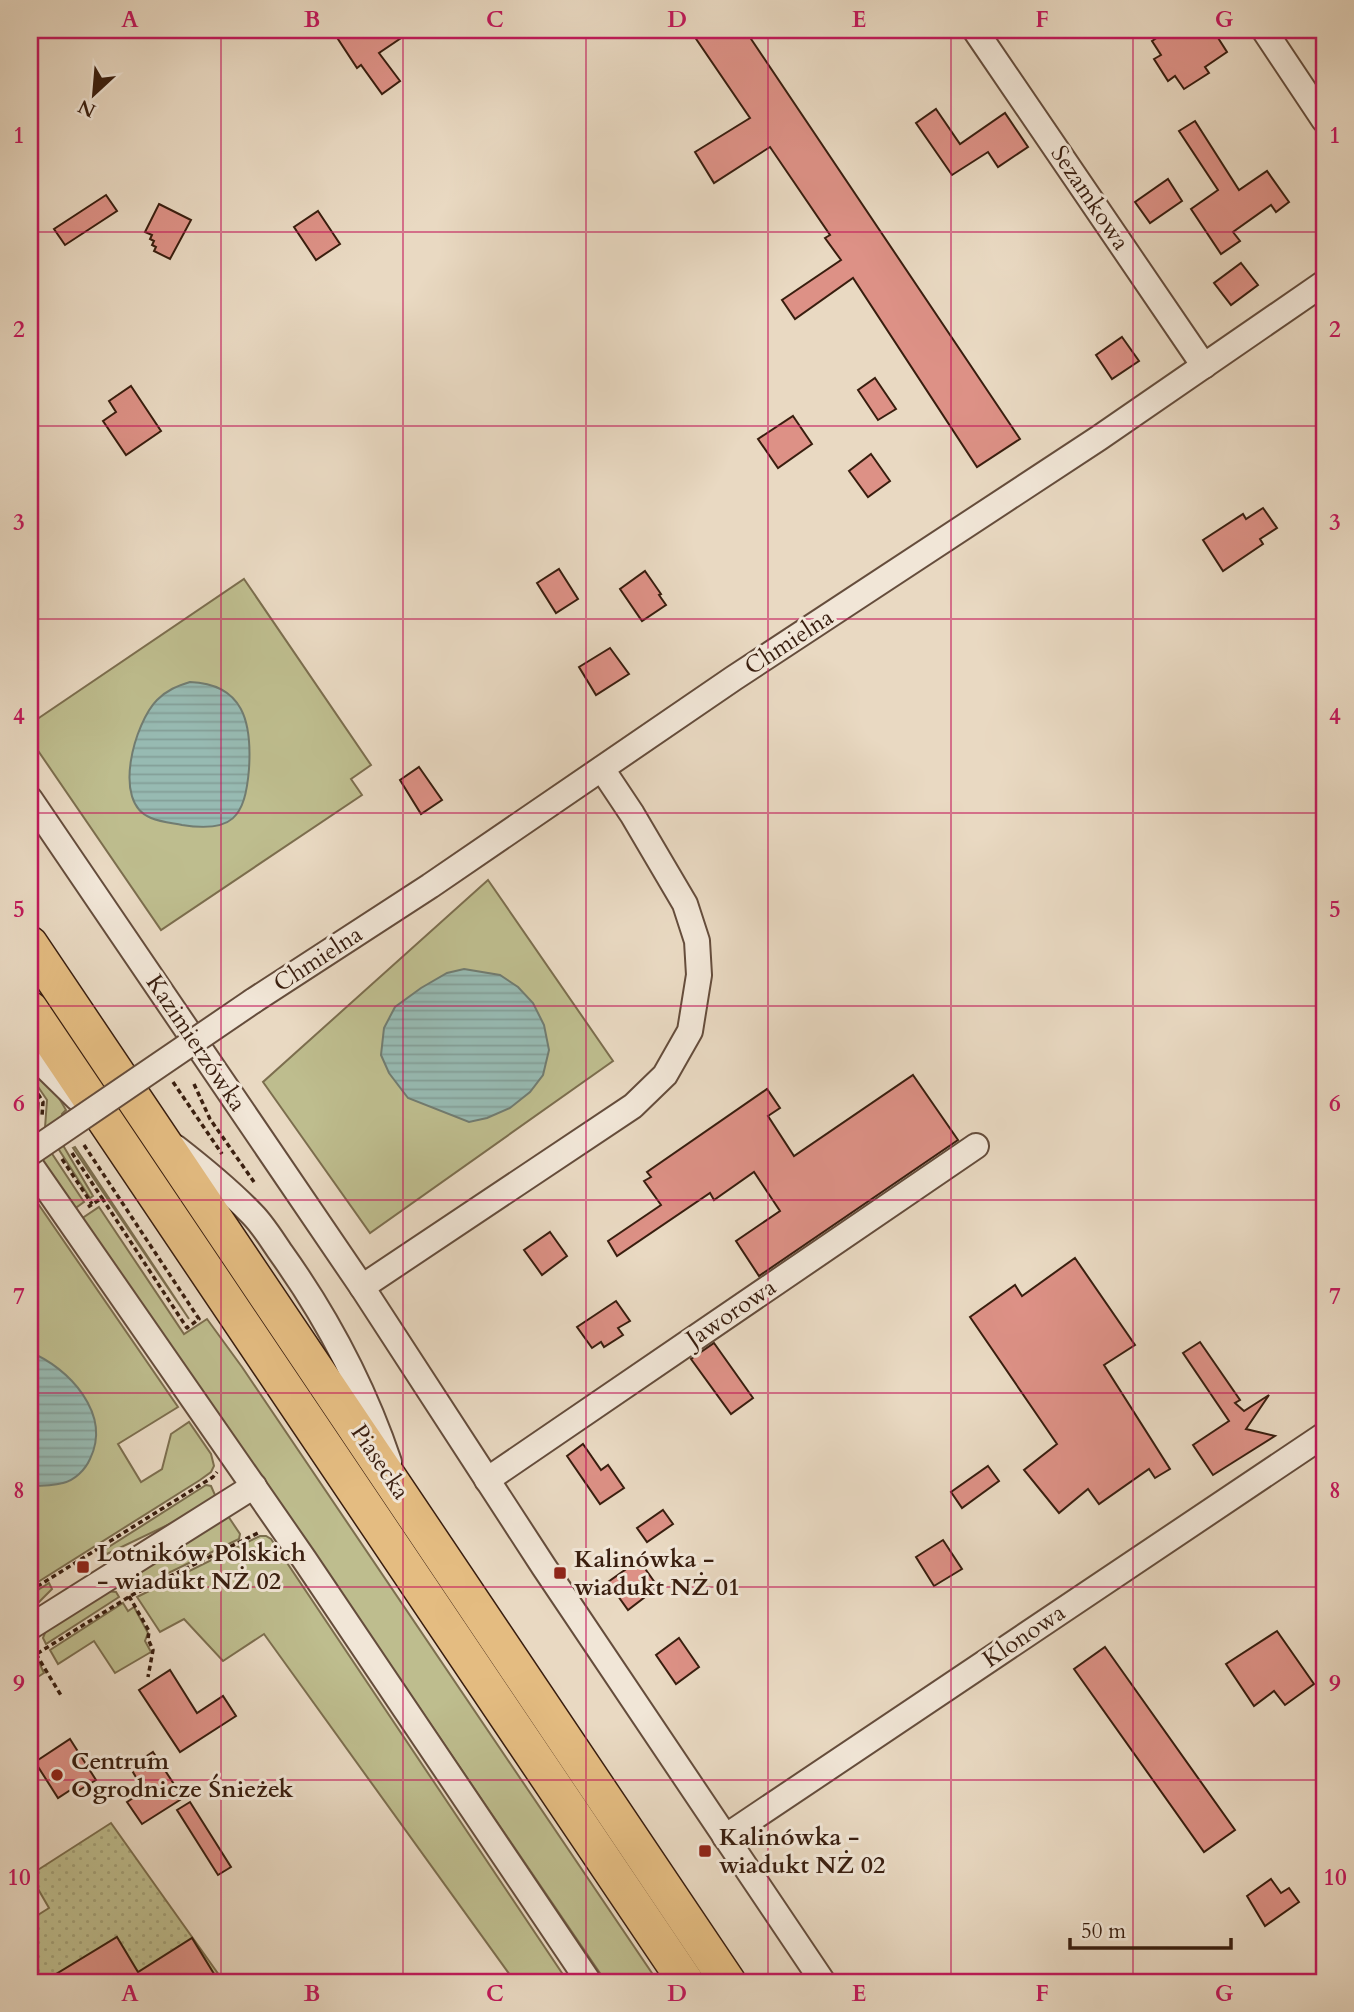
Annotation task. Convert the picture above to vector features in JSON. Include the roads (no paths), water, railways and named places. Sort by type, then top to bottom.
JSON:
[{"type":"highway","name":"Piasecka","points":[[30,944],[728,1982]]},
{"type":"highway","name":"Piasecka","points":[[30,1009],[95,1134],[686,1982]]},
{"type":"street","name":"Sezamkowa","points":[[975,30],[1204,366]]},
{"type":"street","points":[[1264,30],[1324,120]]},
{"type":"street","name":"Chmielna","points":[[30,1153],[1324,283]]},
{"type":"street","points":[[362,1287],[633,1106],[665,1076],[691,1031],[699,975],[697,941],[685,904],[602,769]]},
{"type":"street","name":"Kazimierzówka","points":[[30,799],[362,1287],[487,1480],[823,1982]]},
{"type":"street","points":[[30,1052],[95,1134]]},
{"type":"street","name":"Jaworowa","points":[[487,1480],[976,1146]]},
{"type":"street","points":[[30,1164],[254,1486],[589,1982]]},
{"type":"street","name":"Klonowa","points":[[725,1837],[1324,1435]]},
{"type":"street","points":[[30,1627],[254,1486]]},
{"type":"water","points":[[190,682],[208,684],[233,698],[241,709],[249,736],[249,769],[244,800],[233,818],[213,827],[182,825],[151,818],[139,810],[132,796],[131,762],[141,726],[157,700],[172,689]]},
{"type":"water","points":[[464,969],[500,975],[518,987],[533,1003],[544,1025],[549,1050],[543,1075],[530,1092],[510,1108],[469,1122],[408,1098],[389,1073],[381,1055],[384,1028],[395,1007],[447,973]]},
{"type":"water","points":[[30,1352],[45,1359],[72,1381],[91,1410],[95,1442],[90,1459],[82,1471],[67,1482],[30,1486]]},
{"type":"place","name":"Lotników Polskich - wiadukt NŻ 02","points":[[83,1567]]},
{"type":"place","name":"Kalinówka - wiadukt NŻ 01","points":[[560,1573]]},
{"type":"place","name":"Centrum Ogrodnicze Śnieżek","points":[[57,1775]]},
{"type":"place","name":"Kalinówka - wiadukt NŻ 02","points":[[705,1851]]}]
